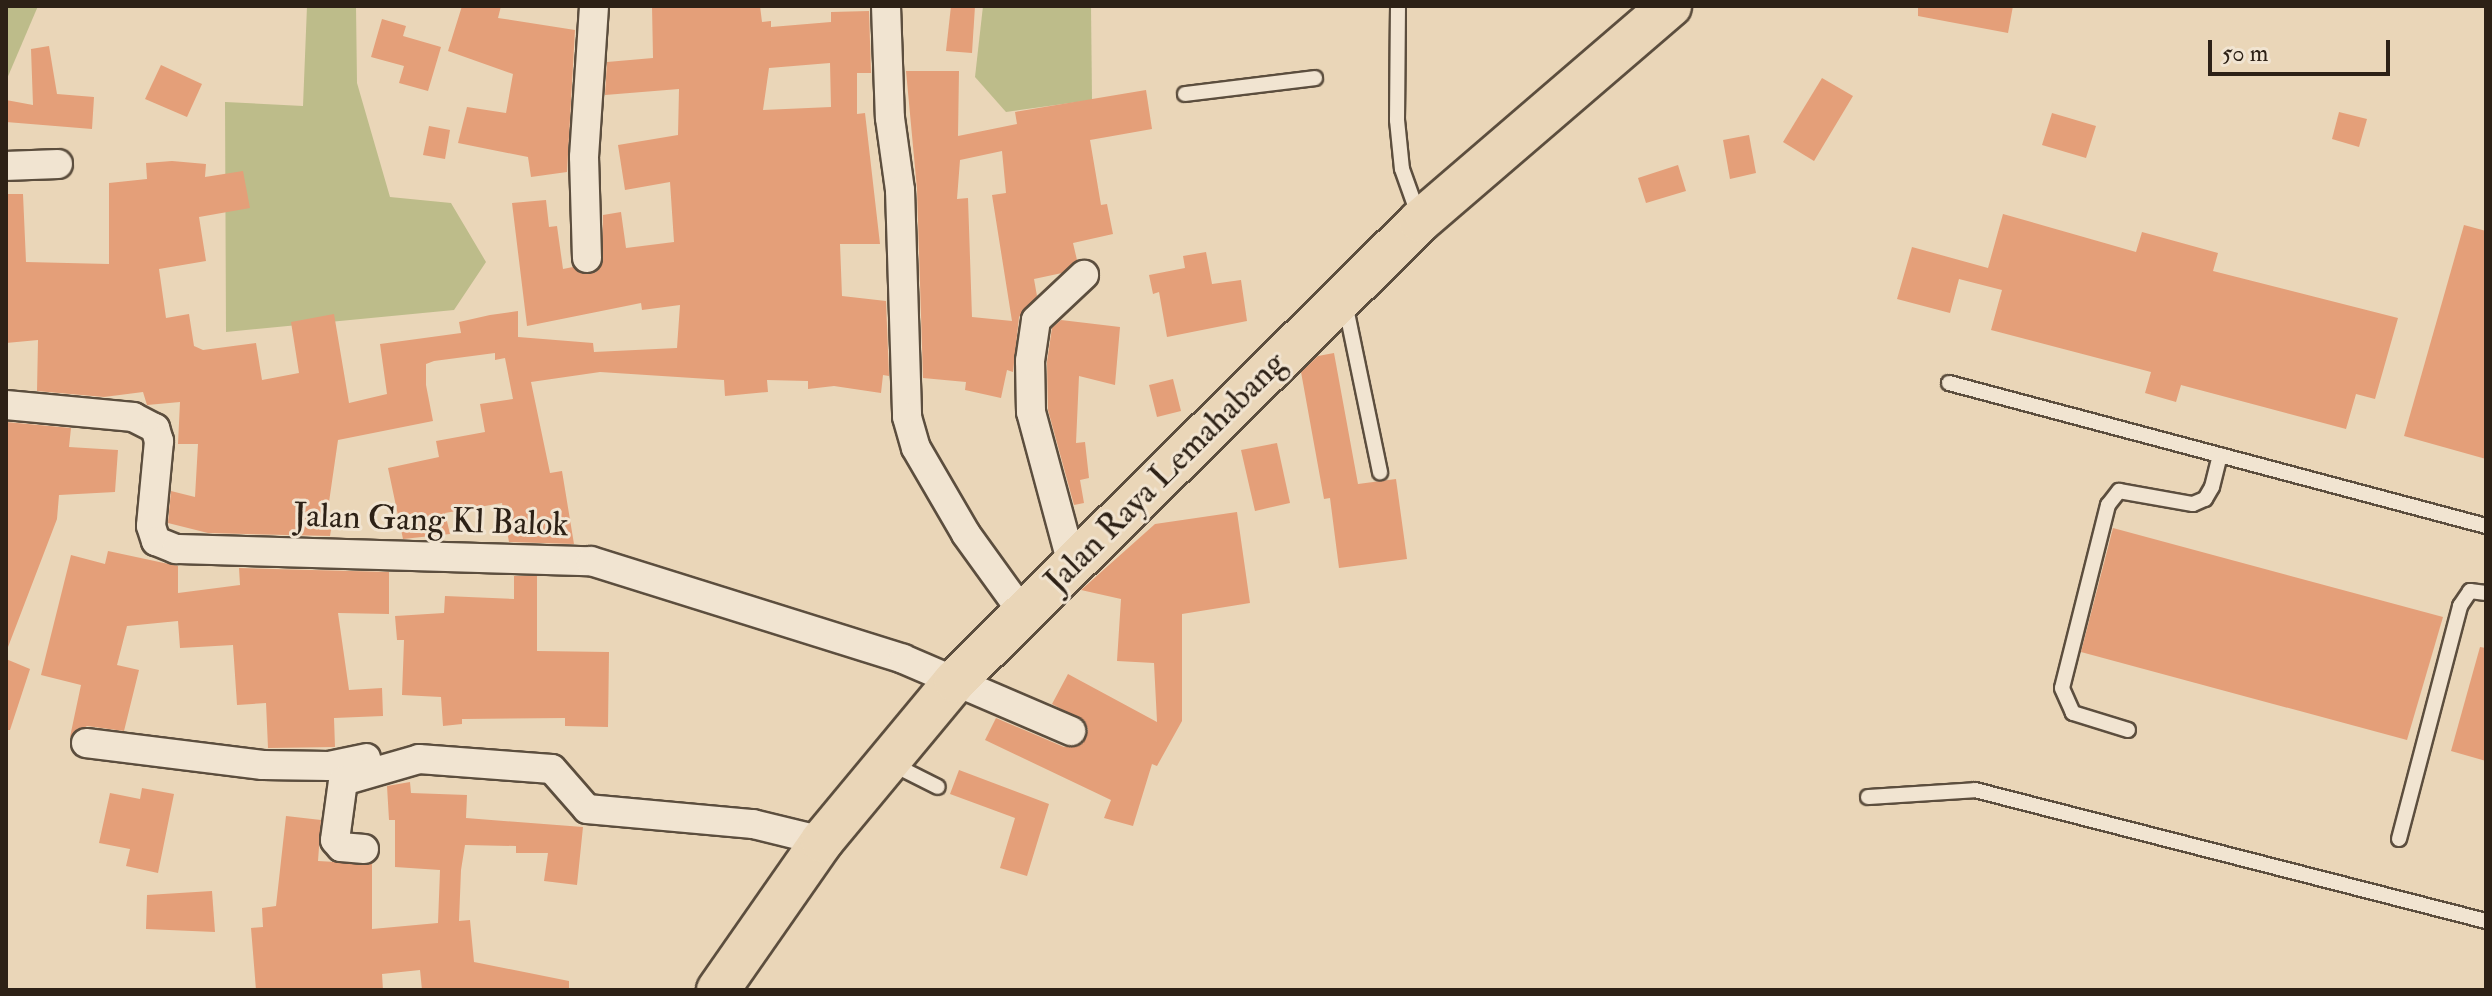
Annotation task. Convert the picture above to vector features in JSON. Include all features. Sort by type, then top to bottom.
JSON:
[{"type":"main road","name":"Jalan Raya Lemahabang","points":[[718,990],[822,841],[884,761],[955,681],[1420,221],[1670,6]]},
{"type":"street","points":[[587,258],[584,157],[594,6]]},
{"type":"street","points":[[886,6],[890,118],[900,190],[907,417],[916,448],[966,534],[1023,613]]},
{"type":"street","points":[[6,166],[58,164]]},
{"type":"street","points":[[1072,564],[1031,412],[1030,361],[1036,320],[1084,275]]},
{"type":"street","name":"Jalan Gang Kl Balok","points":[[6,405],[133,417],[155,428],[159,441],[151,526],[156,541],[176,549],[591,561],[878,650],[955,681]]},
{"type":"street","points":[[955,681],[1071,731]]},
{"type":"street","points":[[86,743],[307,767],[401,749],[452,753],[463,761]]},
{"type":"street","points":[[364,849],[341,847],[335,840],[343,781],[397,762],[463,761],[552,769],[587,809],[753,824],[822,841]]},
{"type":"lane","points":[[1398,6],[1402,169],[1420,221]]},
{"type":"lane","points":[[1185,94],[1315,78]]},
{"type":"lane","points":[[1344,296],[1380,472]]},
{"type":"lane","points":[[1949,383],[2486,526]]},
{"type":"lane","points":[[2128,730],[2073,713],[2062,688],[2108,505],[2119,491],[2193,504],[2205,499],[2212,487],[2220,455]]},
{"type":"lane","points":[[2399,839],[2460,606],[2470,591],[2486,593]]},
{"type":"lane","points":[[884,761],[938,787]]},
{"type":"lane","points":[[287,776],[343,781]]},
{"type":"lane","points":[[1868,797],[1975,790],[2486,921]]},
{"type":"shaded area","points":[[6,6],[38,6],[6,81]]},
{"type":"shaded area","points":[[307,6],[356,6],[357,83],[390,197],[451,203],[486,262],[454,310],[226,332],[225,102],[303,106]]},
{"type":"shaded area","points":[[983,6],[1091,6],[1092,100],[1006,112],[975,77]]},
{"type":"building","points":[[462,6],[501,6],[498,18],[575,30],[567,172],[531,177],[528,157],[458,143],[467,107],[506,113],[513,74],[448,51]]},
{"type":"building","points":[[652,6],[760,6],[762,22],[771,21],[771,27],[831,22],[831,12],[869,11],[871,73],[857,73],[857,114],[865,113],[880,244],[840,244],[842,296],[886,301],[889,376],[883,375],[881,393],[834,386],[808,389],[808,381],[767,380],[768,392],[725,396],[724,380],[600,372],[531,382],[550,473],[562,471],[574,544],[509,542],[502,503],[445,513],[450,534],[403,539],[388,468],[439,457],[436,441],[485,432],[480,404],[513,399],[505,358],[495,360],[495,353],[426,364],[426,385],[433,421],[338,440],[327,516],[333,518],[330,536],[208,533],[168,523],[171,491],[195,497],[198,444],[178,444],[180,402],[147,405],[143,392],[104,397],[37,391],[38,340],[6,343],[6,194],[23,194],[26,262],[109,264],[109,183],[147,179],[146,163],[172,161],[206,164],[205,177],[243,171],[250,208],[199,217],[206,261],[159,269],[166,318],[189,314],[194,346],[203,350],[256,343],[262,380],[299,373],[291,322],[334,314],[349,403],[387,394],[380,344],[461,333],[459,322],[490,315],[518,311],[518,337],[593,343],[594,352],[677,348],[680,305],[642,310],[641,303],[527,326],[512,203],[546,200],[549,227],[557,226],[563,269],[573,267],[580,273],[595,273],[602,265],[603,215],[621,212],[626,248],[674,242],[670,182],[625,190],[618,145],[678,135],[679,89],[605,95],[607,62],[653,58]],"holes":[[[830,63],[831,107],[763,110],[769,68]]]},
{"type":"building","points":[[951,6],[975,6],[972,53],[946,51]]},
{"type":"building","points":[[1918,6],[2013,6],[2008,33],[1918,16]]},
{"type":"building","points":[[382,19],[406,26],[403,36],[441,47],[428,91],[399,83],[404,66],[371,57]]},
{"type":"building","points":[[49,46],[57,94],[94,97],[92,129],[6,122],[6,100],[33,105],[31,49]]},
{"type":"building","points":[[161,65],[202,84],[187,117],[145,99]]},
{"type":"building","points":[[906,71],[959,71],[958,136],[1017,124],[1015,112],[1146,90],[1152,129],[1090,140],[1101,205],[1107,204],[1113,234],[1073,243],[1077,260],[1062,273],[1034,279],[1037,296],[1019,317],[1013,372],[1007,370],[1001,398],[965,390],[966,382],[923,378],[917,189]],"holes":[[[1002,151],[1006,193],[992,195],[1012,321],[972,317],[968,198],[957,199],[960,160]]]},
{"type":"building","points":[[1822,78],[1853,96],[1814,161],[1783,142]]},
{"type":"building","points":[[2339,112],[2367,119],[2359,147],[2332,139]]},
{"type":"building","points":[[2052,113],[2096,126],[2086,158],[2042,145]]},
{"type":"building","points":[[429,126],[450,130],[445,159],[423,155]]},
{"type":"building","points":[[1749,135],[1756,173],[1730,179],[1723,140]]},
{"type":"building","points":[[1678,165],[1686,191],[1646,203],[1638,178]]},
{"type":"building","points":[[2003,214],[2136,252],[2142,232],[2218,253],[2213,271],[2398,318],[2375,399],[2356,394],[2346,429],[2181,385],[2176,402],[2145,393],[2151,372],[1991,330],[2002,290],[1959,279],[1950,313],[1897,299],[1912,247],[1988,268]]},
{"type":"building","points":[[2464,225],[2486,231],[2486,459],[2404,436]]},
{"type":"building","points":[[1206,252],[1212,284],[1241,280],[1247,321],[1167,337],[1159,292],[1153,294],[1149,275],[1185,268],[1183,256]]},
{"type":"building","points":[[1061,320],[1120,327],[1115,385],[1079,376],[1076,443],[1085,442],[1089,478],[1080,480],[1084,503],[1074,505],[1048,410],[1047,362],[1052,328]]},
{"type":"building","points":[[1334,353],[1358,484],[1396,479],[1407,559],[1339,568],[1330,498],[1324,499],[1301,372],[1318,356]]},
{"type":"building","points":[[1173,379],[1181,411],[1157,417],[1149,385]]},
{"type":"building","points":[[6,422],[71,428],[69,447],[118,450],[115,492],[59,495],[57,519],[8,647]]},
{"type":"building","points":[[1277,443],[1290,503],[1255,511],[1241,450]]},
{"type":"building","points":[[1237,512],[1250,603],[1182,614],[1182,721],[1157,766],[1152,764],[1133,826],[1104,818],[1111,800],[985,740],[996,718],[1064,747],[1082,744],[1088,730],[1085,722],[1052,704],[1068,674],[1157,722],[1154,663],[1117,661],[1121,599],[1081,590],[1155,524]]},
{"type":"building","points":[[2113,528],[2443,617],[2407,740],[2081,652]]},
{"type":"building","points":[[108,551],[178,566],[178,593],[240,585],[239,568],[389,572],[389,614],[338,613],[349,690],[382,688],[383,716],[334,718],[335,747],[268,748],[266,703],[237,705],[233,645],[180,648],[178,621],[127,626],[117,665],[139,670],[124,731],[87,726],[70,737],[81,685],[41,675],[71,555],[105,564]]},
{"type":"building","points":[[514,576],[537,576],[537,651],[609,652],[608,727],[565,726],[565,718],[462,719],[462,724],[443,726],[441,697],[402,695],[404,640],[397,640],[395,616],[444,613],[445,596],[514,599]]},
{"type":"building","points":[[2480,647],[2486,648],[2486,761],[2451,751]]},
{"type":"building","points":[[6,659],[30,669],[10,730],[6,730]]},
{"type":"building","points":[[959,770],[1049,804],[1027,876],[1000,868],[1015,818],[950,794]]},
{"type":"building","points":[[410,782],[411,793],[467,795],[466,818],[583,827],[577,885],[544,881],[548,853],[516,853],[516,846],[465,845],[461,870],[459,921],[470,920],[474,962],[569,981],[569,990],[422,990],[420,970],[382,974],[383,990],[256,990],[251,928],[263,927],[262,908],[276,906],[286,816],[321,820],[318,861],[372,864],[372,929],[438,923],[440,870],[395,867],[395,820],[389,820],[387,786]]},
{"type":"building","points":[[142,788],[174,794],[158,873],[126,866],[130,849],[99,843],[110,793],[140,799]]},
{"type":"building","points":[[212,891],[215,932],[146,929],[147,895]]}]
